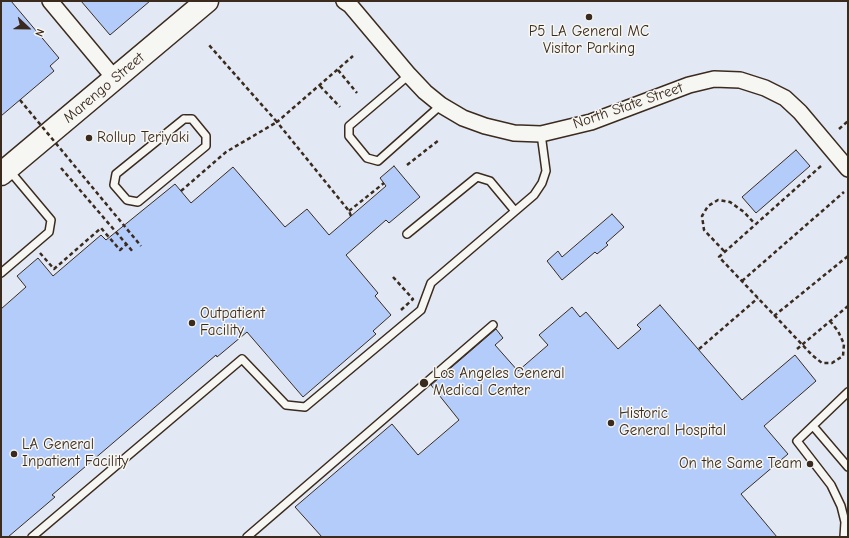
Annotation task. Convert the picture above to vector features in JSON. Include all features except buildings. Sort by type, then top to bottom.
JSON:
[{"type":"main road","name":"Marengo Street","points":[[4,171],[207,1]]},
{"type":"street","points":[[50,1],[115,79]]},
{"type":"street","name":"North State Street","points":[[348,2],[409,75],[441,104],[463,118],[485,126],[514,133],[541,134],[591,122],[689,85],[714,79],[740,80],[765,88],[785,98],[800,112],[848,169]]},
{"type":"lane","points":[[409,75],[349,126],[349,136],[367,158],[378,161],[441,104]]},
{"type":"lane","points":[[184,119],[192,119],[206,136],[206,146],[138,202],[127,200],[114,185],[116,174],[164,136],[184,119]]},
{"type":"lane","points":[[32,537],[242,359],[286,405],[305,407],[421,310],[431,283],[534,195],[542,183],[546,171],[541,134]]},
{"type":"lane","points":[[1,273],[48,232],[51,220],[4,171]]},
{"type":"lane","points":[[408,234],[477,178],[490,181],[515,211]]},
{"type":"lane","points":[[247,537],[494,325]]},
{"type":"lane","points":[[844,537],[845,522],[841,506],[831,485],[797,441],[848,392]]},
{"type":"lane","points":[[813,426],[848,467]]},
{"type":"path","points":[[209,45],[277,122],[349,211],[351,216]]},
{"type":"path","points":[[181,191],[226,152],[277,122],[353,56]]},
{"type":"path","points":[[338,70],[357,93]]},
{"type":"path","points":[[320,86],[340,107]]},
{"type":"path","points":[[20,100],[141,246]]},
{"type":"path","points":[[839,129],[848,121]]},
{"type":"path","points":[[407,165],[439,140]]},
{"type":"path","points":[[821,166],[719,257],[774,316],[822,363],[832,363],[843,356],[844,344],[838,331],[830,321]]},
{"type":"path","points":[[61,168],[134,253]]},
{"type":"path","points":[[349,211],[384,183]]},
{"type":"path","points":[[742,281],[844,192]]},
{"type":"path","points":[[724,251],[704,230],[702,216],[708,206],[718,200],[730,202],[744,212],[755,224]]},
{"type":"path","points":[[34,257],[39,253],[54,269],[101,228],[120,250],[127,244]]},
{"type":"path","points":[[774,316],[848,256]]},
{"type":"path","points":[[393,277],[413,300],[397,313]]},
{"type":"path","points":[[699,349],[758,298]]},
{"type":"path","points":[[797,349],[848,306]]},
{"type":"place","name":"P5 LA General MC Visitor Parking","points":[[589,17]]},
{"type":"place","name":"Rollup Teriyaki","points":[[89,138]]},
{"type":"place","name":"Outpatient Facility","points":[[192,323]]},
{"type":"place","name":"Los Angeles General Medical Center","points":[[424,383]]},
{"type":"place","name":"Historic General Hospital","points":[[611,423]]},
{"type":"place","name":"LA General Inpatient Facility","points":[[14,454]]},
{"type":"place","name":"On the Same Team","points":[[810,464]]}]
